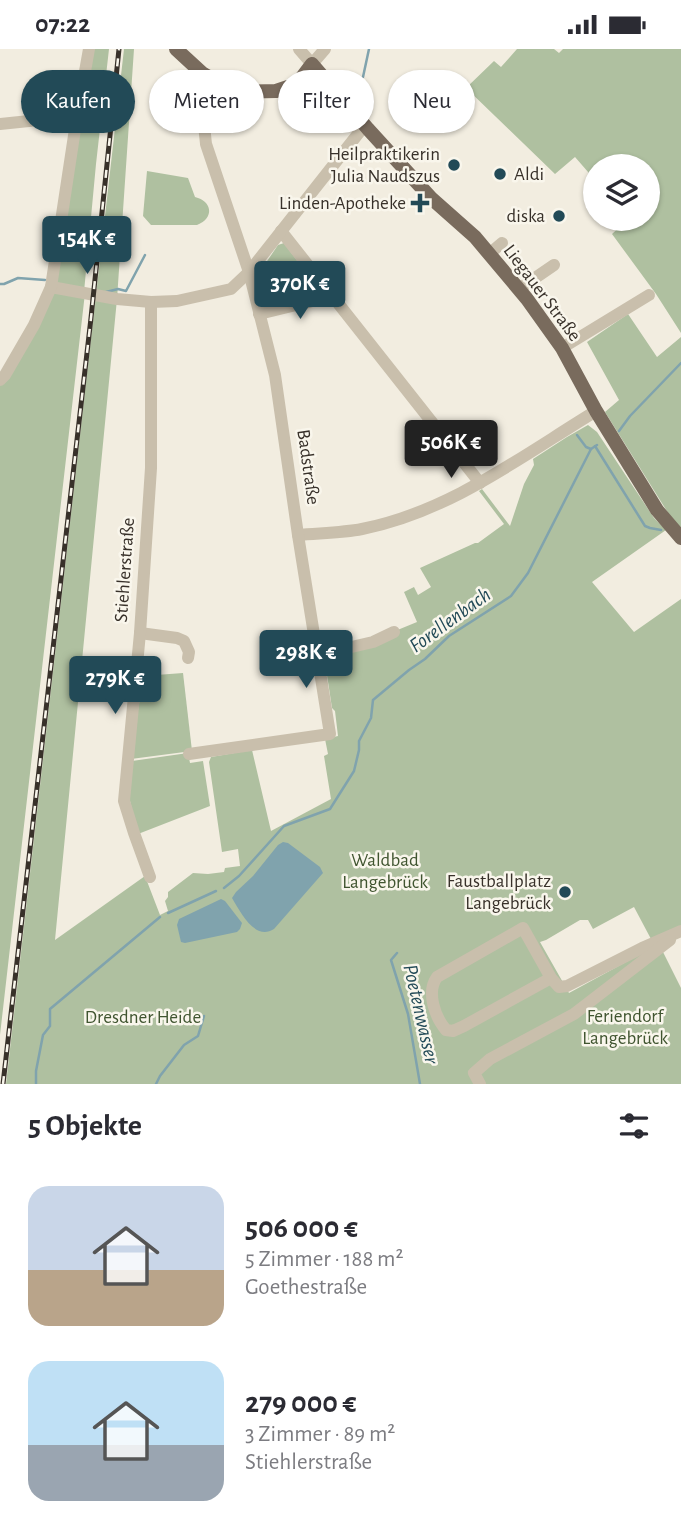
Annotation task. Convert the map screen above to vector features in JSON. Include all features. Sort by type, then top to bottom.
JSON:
[{"type":"main road","points":[[176,49],[199,70]]},
{"type":"main road","points":[[264,91],[276,91],[297,84],[312,64]]},
{"type":"main road","name":"Liegauer Straße","points":[[312,64],[317,70]]},
{"type":"main road","name":"Liegauer Straße","points":[[372,133],[431,198],[475,237],[519,289],[562,348],[596,411],[657,510],[681,538]]},
{"type":"street","points":[[85,70],[89,49]]},
{"type":"street","points":[[299,49],[312,64],[325,49]]},
{"type":"street","points":[[0,124],[21,122]]},
{"type":"street","points":[[0,380],[34,325],[51,287],[74,133]]},
{"type":"street","name":"Badstraße","points":[[190,754],[330,734],[275,375],[249,272],[206,144],[205,133]]},
{"type":"street","points":[[51,287],[151,302],[177,302],[231,289],[249,272],[359,133]]},
{"type":"street","points":[[281,231],[480,482]]},
{"type":"street","points":[[489,254],[502,243]]},
{"type":"street","points":[[519,289],[554,265]]},
{"type":"street","points":[[562,348],[649,295]]},
{"type":"street","points":[[260,314],[333,296]]},
{"type":"street","name":"Stiehlerstraße","points":[[150,877],[124,801],[140,633],[151,468],[151,302]]},
{"type":"street","points":[[298,535],[361,530],[423,511],[457,496],[596,411]]},
{"type":"street","points":[[317,655],[373,642],[394,632]]},
{"type":"street","points":[[140,633],[184,641],[189,652],[188,658]]},
{"type":"street","points":[[551,978],[453,1031],[446,1030],[440,1023],[431,994],[432,983],[437,977],[523,928],[551,978],[559,987],[567,986],[681,931]]},
{"type":"street","points":[[480,1084],[474,1073],[490,1059],[575,1014],[681,931]]},
{"type":"green space","points":[[89,49],[109,49],[107,70],[86,70]]},
{"type":"green space","points":[[124,49],[134,49],[133,70],[122,70]]},
{"type":"green space","points":[[517,49],[554,49],[559,53],[563,49],[681,49],[681,333],[612,234],[615,231],[660,231],[660,154],[583,154],[583,166],[575,157],[555,174],[475,97],[475,79],[494,61],[501,67]]},
{"type":"green space","points":[[76,133],[100,133],[84,292],[96,295],[85,293],[0,1035],[0,380],[51,286]]},
{"type":"green space","points":[[114,133],[128,133],[117,299],[55,940],[145,876],[160,915],[168,911],[165,901],[168,892],[193,873],[224,872],[225,868],[240,866],[238,849],[222,852],[209,762],[211,757],[252,750],[271,831],[331,799],[324,756],[328,754],[325,739],[338,736],[325,662],[339,660],[339,654],[417,622],[404,592],[414,587],[418,595],[431,587],[420,568],[478,543],[504,524],[479,491],[482,489],[510,526],[524,484],[534,465],[533,459],[588,425],[597,432],[654,518],[666,530],[592,582],[634,632],[681,599],[681,926],[651,939],[634,907],[593,929],[588,920],[580,920],[540,942],[569,993],[659,944],[681,988],[681,1084],[6,1084]]},
{"type":"green space","points":[[147,171],[188,178],[195,197],[208,206],[207,218],[197,225],[151,225],[143,216]]},
{"type":"green space","points":[[284,243],[316,286],[307,298],[270,308],[264,303],[257,276],[278,245]]},
{"type":"green space","points":[[628,314],[657,357],[681,337],[681,529],[675,524],[605,412],[619,400],[587,342]]},
{"type":"green space","points":[[183,673],[192,751],[131,759],[143,676]]},
{"type":"green space","points":[[188,753],[190,763],[203,761],[210,806],[138,834],[128,793],[132,761]]},
{"type":"water","name":"Waldbad Langebrück","points":[[283,842],[320,867],[323,873],[274,929],[261,931],[249,924],[232,898]]},
{"type":"water","points":[[221,899],[242,923],[240,929],[237,932],[181,942],[177,925],[179,919]]},
{"type":"waterway","points":[[364,70],[369,49]]},
{"type":"waterway","points":[[106,292],[118,289],[126,291],[145,255]]},
{"type":"waterway","points":[[0,284],[18,278],[45,280]]},
{"type":"waterway","name":"Forellenbach","points":[[619,431],[681,363]]},
{"type":"waterway","points":[[577,435],[586,447],[591,449]]},
{"type":"waterway","name":"Forellenbach","points":[[224,888],[239,876],[284,826],[330,809],[354,771],[359,741],[371,718],[373,700],[425,659],[449,636],[511,596],[528,573],[591,449],[597,445]]},
{"type":"waterway","points":[[595,446],[645,526],[661,530]]},
{"type":"waterway","name":"Forellenbach","points":[[168,913],[216,891]]},
{"type":"waterway","name":"Forellenbach","points":[[36,1084],[43,1035],[50,1026],[50,1009],[160,917]]},
{"type":"waterway","name":"Poetenwasser","points":[[397,953],[391,960],[408,1014],[420,1084]]},
{"type":"waterway","points":[[156,1084],[184,1045],[198,1036],[204,1016]]},
{"type":"railway","points":[[3,1084],[91,318],[119,49]]},
{"type":"place","name":"Heilpraktikerin Julia Naudszus","points":[[454,165]]},
{"type":"place","name":"Aldi","points":[[500,174]]},
{"type":"place","name":"Linden-Apotheke","points":[[420,203]]},
{"type":"place","name":"diska","points":[[559,216]]},
{"type":"place","name":"Faustballplatz Langebrück","points":[[565,892]]},
{"type":"park label","name":"Dresdner Heide","points":[[143,1017]]},
{"type":"park label","name":"Feriendorf Langebrück","points":[[625,1027]]}]
